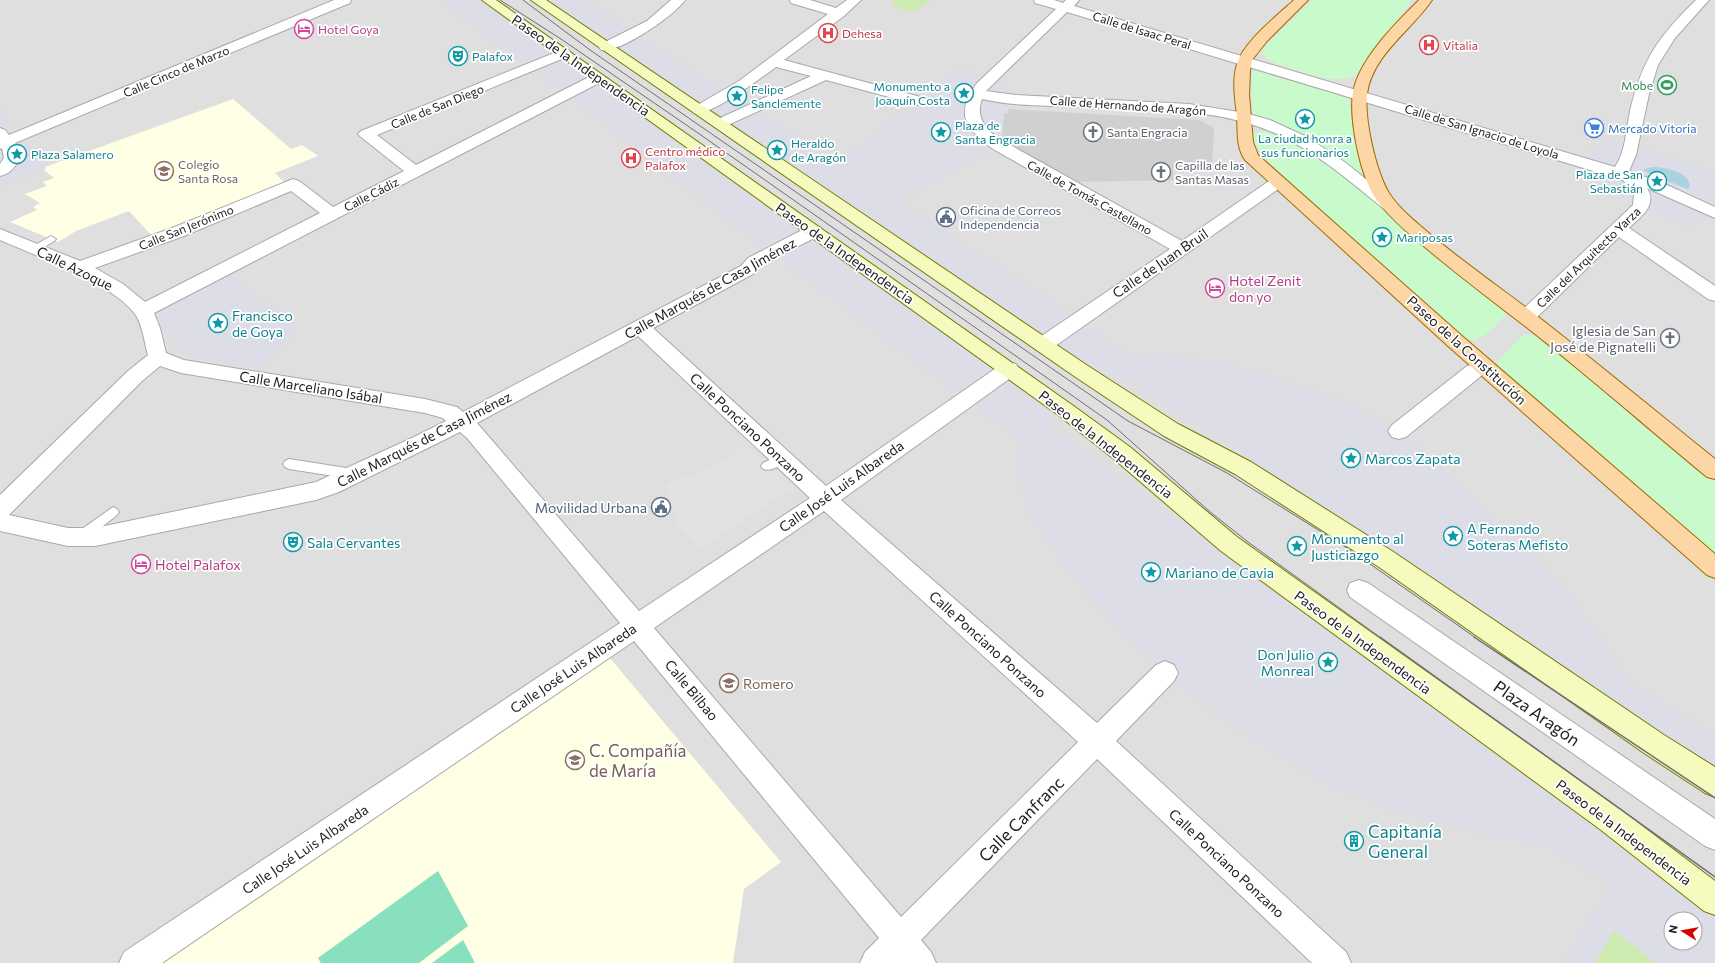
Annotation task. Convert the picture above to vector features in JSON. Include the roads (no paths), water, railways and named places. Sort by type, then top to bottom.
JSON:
[{"type":"main road","points":[[1245,61],[1254,49],[1302,0]]},
{"type":"main road","points":[[1426,0],[1393,37],[1363,81],[1360,94],[1369,162],[1377,186],[1390,205],[1438,250],[1526,317],[1715,471]]},
{"type":"main road","name":"Paseo de la Constitución","points":[[1245,61],[1242,98],[1244,136],[1248,152],[1278,182],[1455,341],[1715,568]]},
{"type":"street","name":"Calle Cinco de Marzo","points":[[6,138],[345,0]]},
{"type":"street","name":"Paseo de la Independencia","points":[[488,0],[1009,369],[1122,453],[1229,544],[1610,820],[1715,900]]},
{"type":"street","name":"Paseo de la Independencia","points":[[537,0],[1159,423],[1243,468],[1387,560],[1654,744],[1715,783]]},
{"type":"street","points":[[606,47],[652,24],[679,0]]},
{"type":"street","points":[[796,0],[849,6]]},
{"type":"street","name":"Calle de Isaac Peral","points":[[1040,0],[1068,4],[1245,61]]},
{"type":"street","points":[[1623,174],[1623,170],[1629,159],[1630,146],[1647,74],[1666,39],[1703,0]]},
{"type":"street","points":[[977,93],[991,76],[1068,4]]},
{"type":"street","points":[[699,110],[744,84],[849,6]]},
{"type":"street","name":"Calle de San Diego","points":[[415,172],[366,134],[564,53]]},
{"type":"street","name":"Calle de San Ignacio de Loyola","points":[[1245,61],[1360,94],[1623,174],[1659,187],[1715,213]]},
{"type":"street","points":[[774,62],[919,100]]},
{"type":"street","points":[[723,122],[826,75]]},
{"type":"street","name":"Calle Cádiz","points":[[143,311],[598,78]]},
{"type":"street","name":"Calle de Hernando de Aragón","points":[[977,93],[1011,98],[1208,110],[1244,117]]},
{"type":"street","name":"Calle de Tomás Castellano","points":[[977,93],[972,106],[973,121],[984,136],[999,146],[1182,248]]},
{"type":"street","points":[[1244,117],[1276,128],[1312,146],[1390,205]]},
{"type":"street","points":[[2,170],[12,159],[12,152],[6,138]]},
{"type":"street","name":"Calle del Arquitecto Yarza","points":[[1526,317],[1617,228],[1641,207],[1644,201],[1642,192],[1623,174]]},
{"type":"street","name":"Calle de Juan Bruil","points":[[1044,344],[1278,182]]},
{"type":"street","name":"Calle San Jerónimo","points":[[78,268],[178,232],[294,184],[331,214]]},
{"type":"street","points":[[1641,207],[1657,202],[1696,203],[1715,197]]},
{"type":"street","points":[[1617,228],[1715,295]]},
{"type":"street","name":"Calle Marqués de Casa Jiménez","points":[[0,522],[78,538],[111,535],[316,491],[356,475],[422,443],[747,270],[754,262],[814,231]]},
{"type":"street","name":"Calle Azoque","points":[[0,234],[100,278],[126,294],[143,311],[150,327],[158,357]]},
{"type":"street","name":"Calle Ponciano Ponzano","points":[[640,327],[774,462],[825,499],[1097,741],[1335,963]]},
{"type":"street","points":[[0,509],[135,376],[158,357]]},
{"type":"street","name":"Calle Marceliano Isábal","points":[[158,357],[181,366],[425,406],[450,412],[461,422]]},
{"type":"street","name":"Calle José Luis Albareda","points":[[135,963],[825,499],[1009,369]]},
{"type":"street","points":[[1399,431],[1474,371]]},
{"type":"street","name":"Calle Bilbao","points":[[461,422],[474,432],[920,963]]},
{"type":"street","name":"Plaza Aragón","points":[[1359,590],[1715,836]]},
{"type":"street","name":"Calle Canfranc","points":[[876,963],[1166,673]]},
{"type":"lane","points":[[35,249],[51,239]]},
{"type":"lane","points":[[289,464],[356,475]]},
{"type":"lane","points":[[78,538],[114,512]]},
{"type":"water","points":[[1652,167],[1669,169],[1681,174],[1689,182],[1690,187],[1687,189],[1642,170]]},
{"type":"tram line","points":[[500,0],[561,39],[698,133],[1107,420],[1209,511],[1248,542],[1381,638]]},
{"type":"tram line","points":[[523,0],[590,50],[1128,421],[1227,473],[1347,548],[1476,638]]},
{"type":"tram line","points":[[1380,637],[1715,877]]},
{"type":"tram line","points":[[1474,637],[1715,798]]},
{"type":"place","name":"Hotel Goya","points":[[304,29]]},
{"type":"place","name":"Dehesa","points":[[828,33]]},
{"type":"place","name":"Vitalia","points":[[1429,45]]},
{"type":"place","name":"Palafox","points":[[458,56]]},
{"type":"place","name":"Mobe","points":[[1667,85]]},
{"type":"place","name":"Monumento a Joaquín Costa","points":[[964,93]]},
{"type":"place","name":"Felipe Sanclemente","points":[[737,96]]},
{"type":"place","name":"La ciudad honra a sus funcionarios","points":[[1305,119]]},
{"type":"place","name":"Mercado Vitoria","points":[[1594,128]]},
{"type":"place","name":"Plaza de Santa Engracia","points":[[941,132]]},
{"type":"place","name":"Santa Engracia","points":[[1093,132]]},
{"type":"place","name":"Heraldo de Aragón","points":[[777,150]]},
{"type":"place","name":"Plaza Salamero","points":[[17,154]]},
{"type":"place","name":"Centro médico Palafox","points":[[631,158]]},
{"type":"place","name":"Colegio Santa Rosa","points":[[164,171]]},
{"type":"place","name":"Capilla de las Santas Masas","points":[[1161,172]]},
{"type":"place","name":"Plaza de San Sebastián","points":[[1657,181]]},
{"type":"place","name":"Oficina de Correos Independencia","points":[[946,217]]},
{"type":"place","name":"Mariposas","points":[[1382,237]]},
{"type":"place","name":"Hotel Zenit don yo","points":[[1215,288]]},
{"type":"place","name":"Francisco de Goya","points":[[218,323]]},
{"type":"place","name":"Iglesia de San José de Pignatelli","points":[[1670,338]]},
{"type":"place","name":"Marcos Zapata","points":[[1351,458]]},
{"type":"place","name":"Movilidad Urbana","points":[[661,507]]},
{"type":"place","name":"A Fernando Soteras Mefisto","points":[[1453,536]]},
{"type":"place","name":"Sala Cervantes","points":[[293,542]]},
{"type":"place","name":"Monumento al Justiciazgo","points":[[1297,546]]},
{"type":"place","name":"Hotel Palafox","points":[[141,564]]},
{"type":"place","name":"Mariano de Cavia","points":[[1151,572]]},
{"type":"place","name":"Don Julio Monreal","points":[[1328,662]]},
{"type":"place","name":"Romero","points":[[729,683]]},
{"type":"place","name":"C. Compañía de María","points":[[575,760]]},
{"type":"place","name":"Capitanía General","points":[[1354,841]]}]
